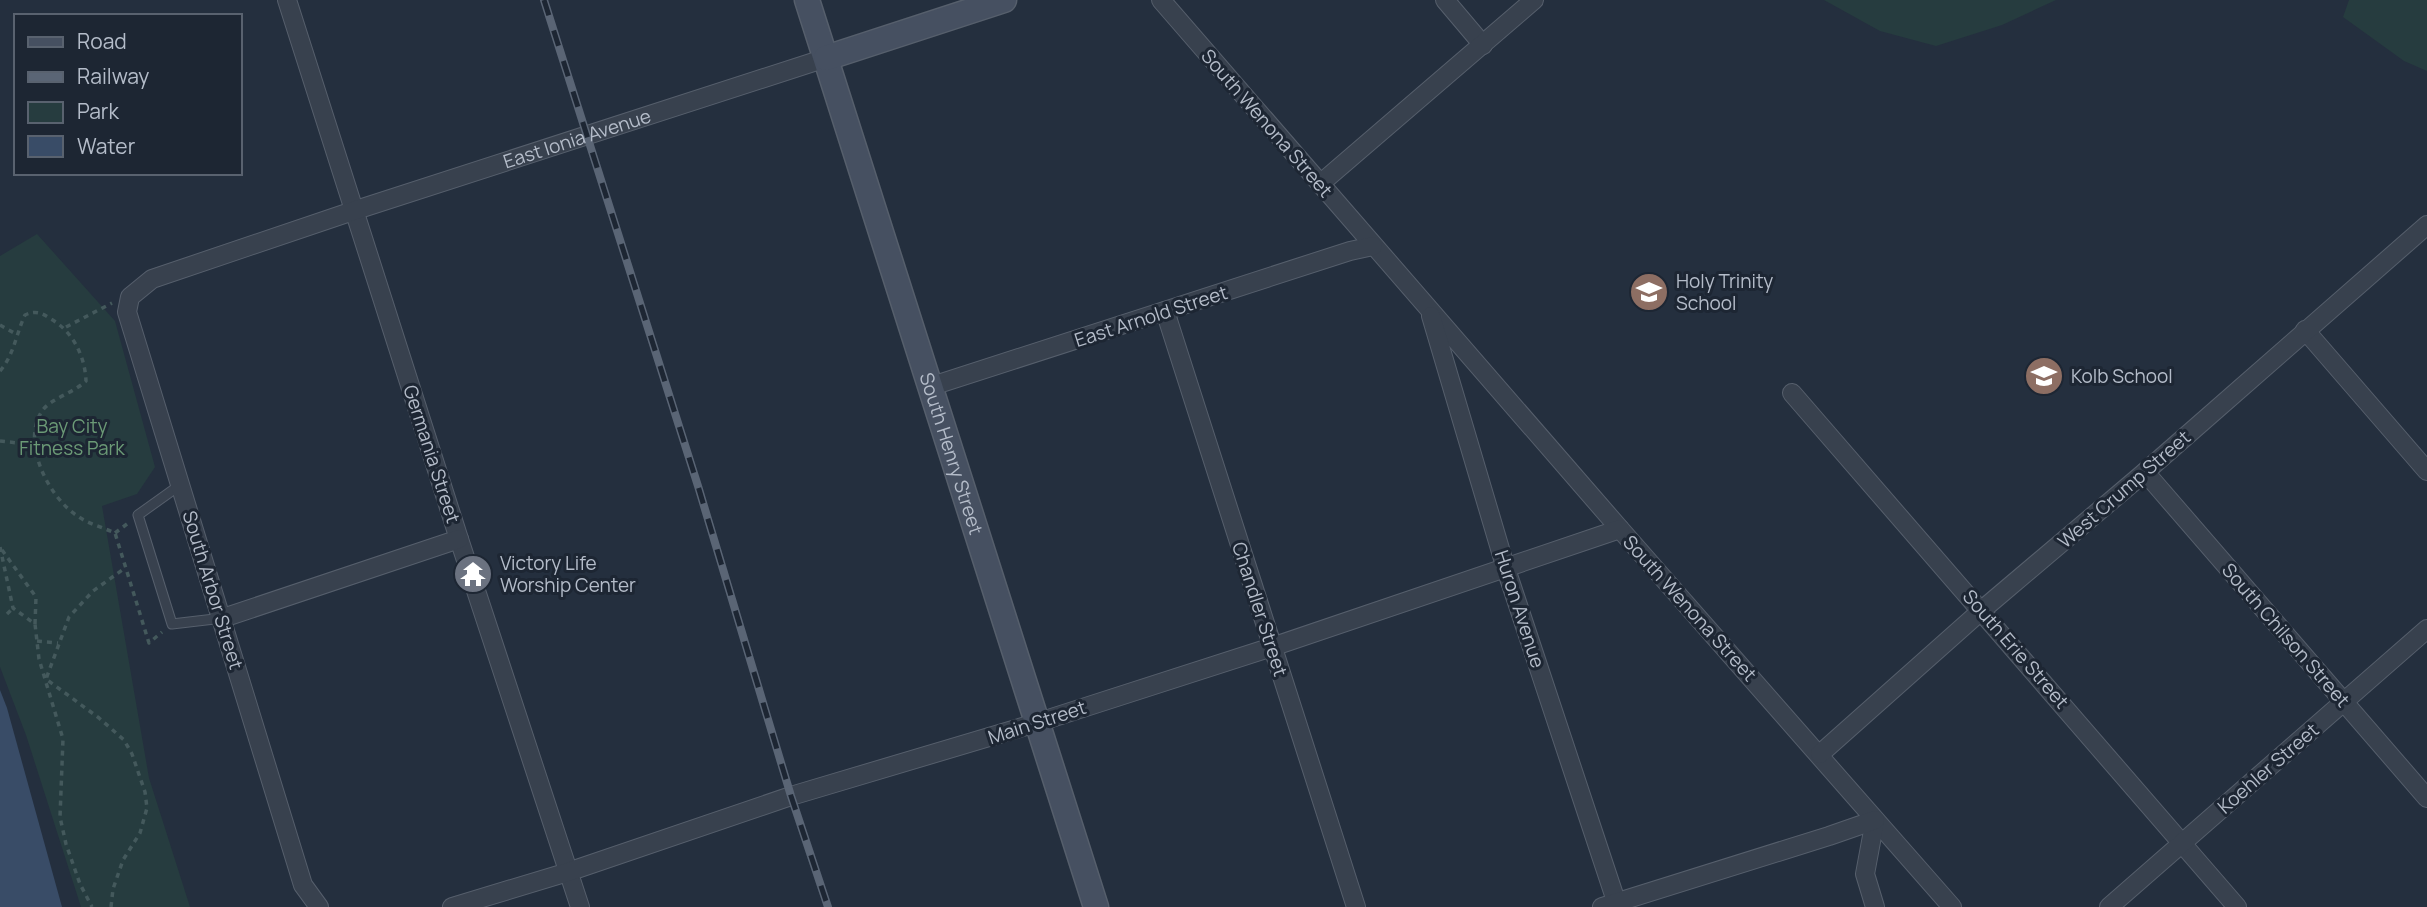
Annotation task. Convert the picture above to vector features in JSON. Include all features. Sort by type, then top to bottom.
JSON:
[{"type":"street","name":"Germania Street","points":[[287,0],[580,907]]},
{"type":"street","name":"South Henry Street","points":[[807,0],[1093,906]]},
{"type":"street","name":"East Ionia Avenue","points":[[130,297],[152,279],[1004,0]]},
{"type":"street","name":"South Wenona Street","points":[[1161,0],[1952,907]]},
{"type":"street","points":[[1445,0],[1483,45]]},
{"type":"street","points":[[1320,184],[1534,0]]},
{"type":"street","name":"West Crump Street","points":[[1819,754],[2427,225]]},
{"type":"street","name":"East Arnold Street","points":[[929,387],[1350,251],[1373,246]]},
{"type":"street","name":"South Arbor Street","points":[[130,297],[127,312],[303,885],[319,907]]},
{"type":"street","name":"Huron Avenue","points":[[1429,309],[1506,569],[1612,906]]},
{"type":"street","name":"Chandler Street","points":[[1166,311],[1356,907]]},
{"type":"street","points":[[2305,330],[2427,471]]},
{"type":"street","name":"South Erie Street","points":[[1792,393],[2237,907]]},
{"type":"street","name":"South Chilson Street","points":[[2145,472],[2427,798]]},
{"type":"street","name":"Main Street","points":[[452,907],[568,872],[791,796],[1036,723],[1272,647],[1620,529]]},
{"type":"street","points":[[223,618],[459,539]]},
{"type":"street","name":"Koehler Street","points":[[2109,907],[2427,629]]},
{"type":"street","points":[[1612,906],[1875,820],[1865,874],[1875,907]]},
{"type":"lane","points":[[180,485],[138,515],[172,624],[223,618]]},
{"type":"path","points":[[65,327],[107,304],[130,297]]},
{"type":"path","points":[[0,371],[10,360],[16,334],[26,314],[33,311],[41,313],[65,327],[79,351],[85,367],[86,381],[76,391],[49,402],[40,414],[34,438],[41,467],[55,494],[74,514],[92,525],[115,533],[149,643],[172,624]]},
{"type":"path","points":[[0,325],[16,334]]},
{"type":"path","points":[[0,441],[36,444]]},
{"type":"path","points":[[0,548],[13,608],[35,624]]},
{"type":"path","points":[[0,548],[36,597],[38,659],[63,739],[60,817],[80,884],[92,907]]},
{"type":"path","points":[[46,679],[69,617],[93,592],[125,568]]},
{"type":"path","points":[[7,614],[13,608]]},
{"type":"path","points":[[37,641],[58,643]]},
{"type":"path","points":[[46,679],[124,740],[132,754],[145,792],[147,808],[140,833],[123,860],[113,889],[111,907]]},
{"type":"green space","points":[[1824,0],[2056,0],[2002,25],[1936,46],[1880,31]]},
{"type":"green space","points":[[2349,0],[2427,0],[2427,71],[2404,61],[2343,17]]},
{"type":"green space","name":"Bay City Fitness Park","points":[[37,234],[115,321],[155,467],[137,494],[102,506],[149,778],[190,907],[81,907],[26,735],[0,667],[0,256]]},
{"type":"water","points":[[0,690],[7,708],[62,907],[0,907]]},
{"type":"railway","points":[[544,0],[698,486],[791,796],[828,907]]},
{"type":"place","name":"Holy Trinity School","points":[[1649,292]]},
{"type":"place","name":"Kolb School","points":[[2044,376]]},
{"type":"place","name":"Victory Life Worship Center","points":[[473,574]]}]
